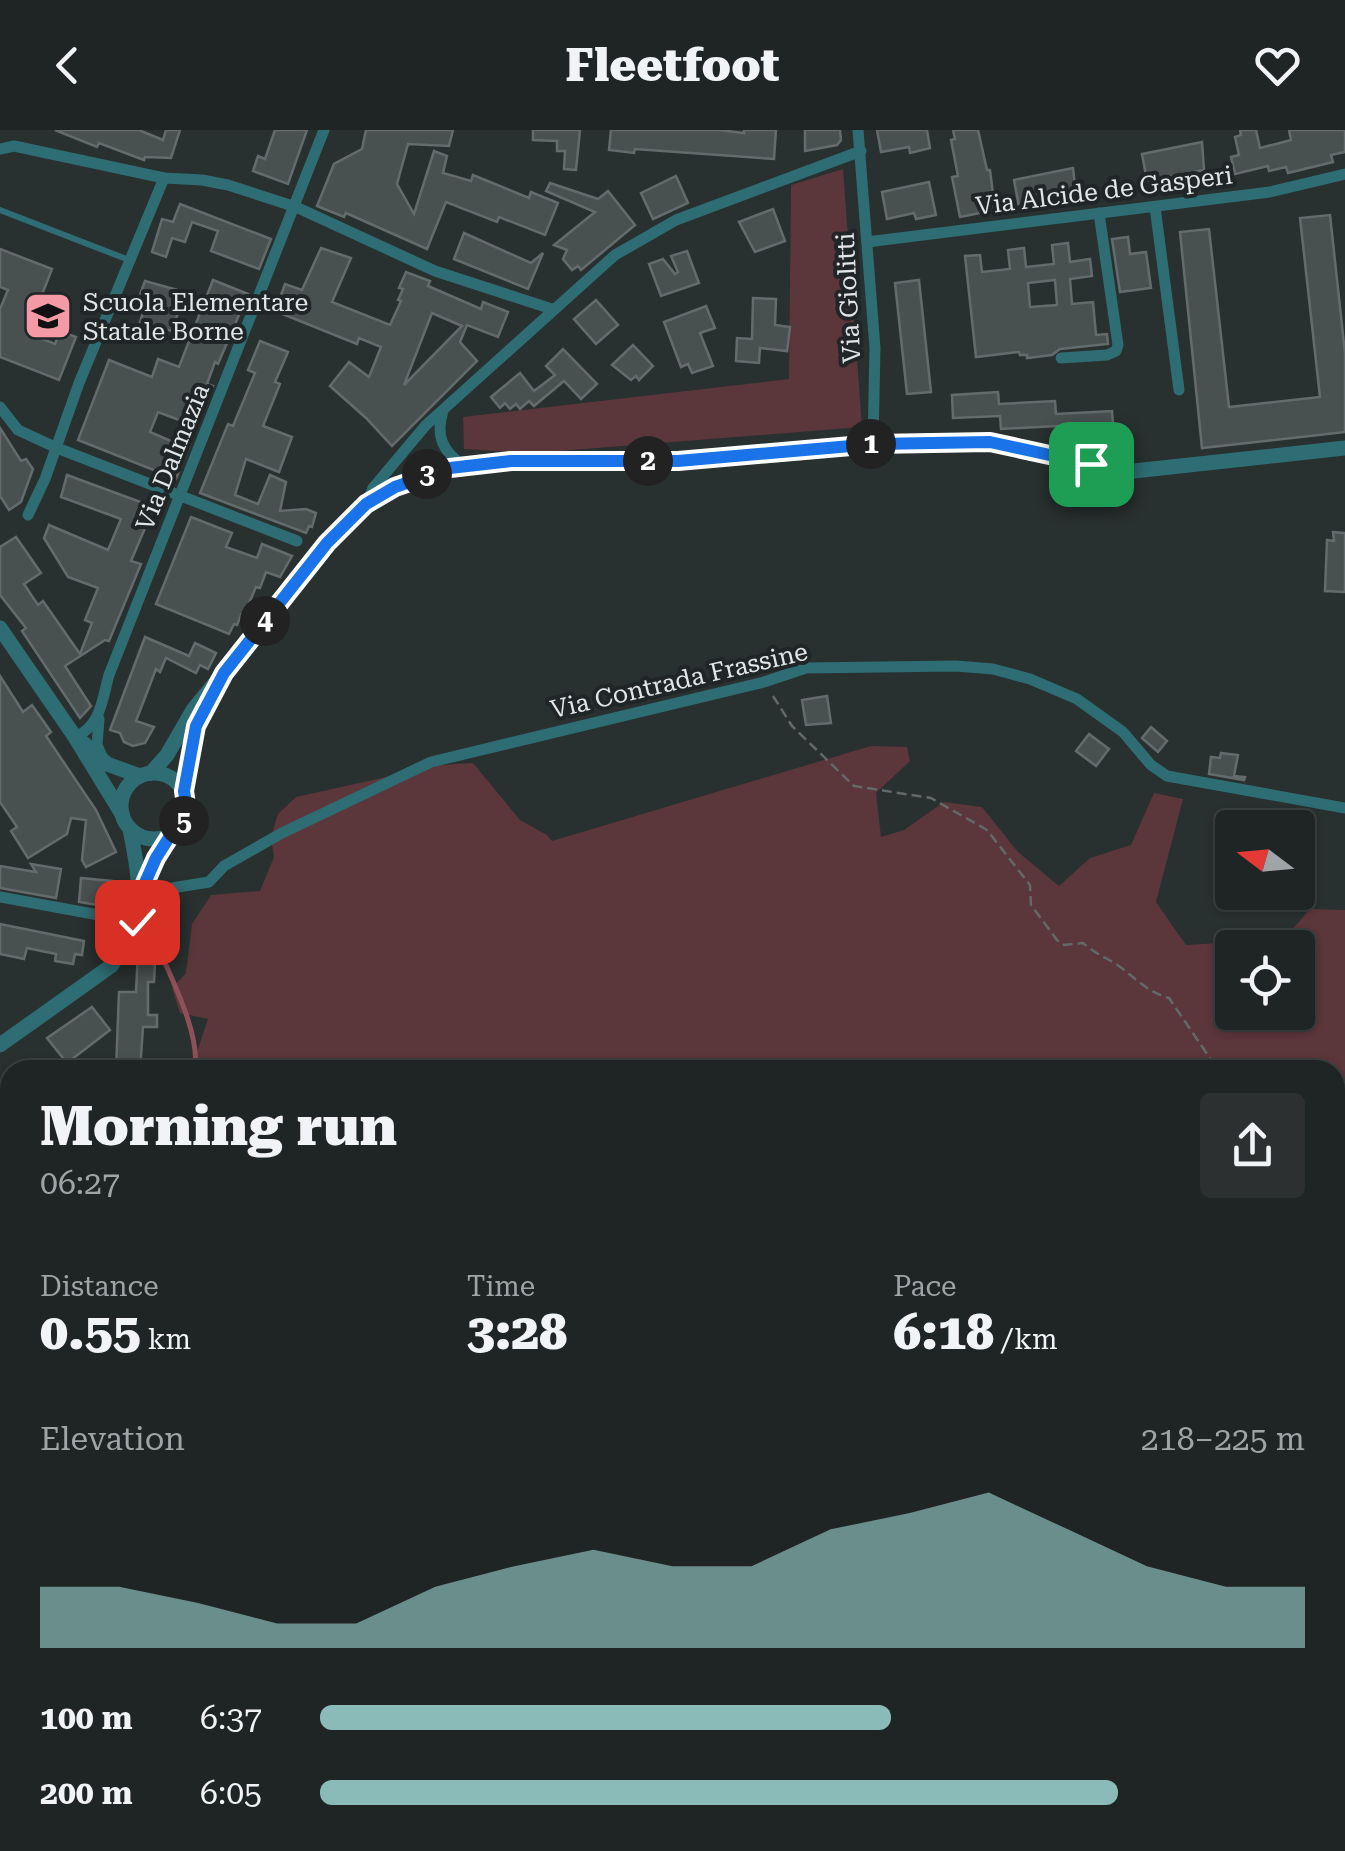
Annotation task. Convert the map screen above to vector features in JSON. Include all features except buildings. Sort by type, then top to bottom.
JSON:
[{"type":"street","name":"Via Dalmazia","points":[[99,715],[109,675],[324,130]]},
{"type":"street","name":"Via Giolitti","points":[[858,130],[875,348],[874,444]]},
{"type":"street","points":[[0,149],[14,146],[164,178],[202,180],[296,207],[435,271],[552,309]]},
{"type":"street","points":[[366,504],[373,488],[443,410],[614,256],[676,220],[860,151]]},
{"type":"street","name":"Via Alcide de Gasperi","points":[[867,242],[1270,192],[1345,174]]},
{"type":"street","points":[[28,515],[164,178]]},
{"type":"street","points":[[1155,206],[1180,390]]},
{"type":"street","points":[[1061,358],[1107,356],[1118,345],[1099,213]]},
{"type":"street","points":[[0,406],[18,430],[57,448],[297,541]]},
{"type":"street","points":[[443,410],[440,439],[452,458],[464,466]]},
{"type":"street","points":[[0,1045],[111,966],[137,922],[141,892],[126,822],[124,792],[166,756],[193,710],[327,543],[366,504],[413,478],[464,466],[511,461],[678,461],[874,444],[990,442],[1134,471],[1345,448]]},
{"type":"street","points":[[0,628],[74,736],[126,822],[149,839],[170,836]]},
{"type":"street","name":"Via Contrada Frassine","points":[[141,892],[209,882],[224,866],[282,832],[432,762],[764,682],[806,668],[993,669],[1076,698],[1123,732],[1152,765],[1168,776],[1345,808]]},
{"type":"street","points":[[141,892],[170,836],[184,821],[184,791],[196,726],[224,673]]},
{"type":"street","points":[[74,736],[87,730],[99,715]]},
{"type":"street","points":[[99,715],[98,745],[104,761]]},
{"type":"street","points":[[74,736],[104,761],[170,777],[184,791]]},
{"type":"street","points":[[0,898],[137,922]]},
{"type":"lane","points":[[0,210],[130,261]]},
{"type":"path","points":[[764,682],[792,726],[854,786],[931,798],[987,830],[1030,885],[1032,904],[1057,940],[1064,945],[1083,944],[1114,962],[1151,992],[1169,998],[1211,1060]]},
{"type":"shaded area","points":[[843,169],[862,427],[534,453],[464,449],[463,417],[789,379],[791,185]]},
{"type":"shaded area","points":[[871,746],[907,747],[910,761],[876,793],[881,837],[904,830],[944,802],[982,807],[1018,852],[1059,886],[1090,858],[1131,845],[1154,793],[1183,799],[1156,902],[1186,945],[1215,943],[1215,1030],[1315,1030],[1315,930],[1292,930],[1309,910],[1345,910],[1345,1060],[194,1060],[208,1019],[180,1013],[172,988],[186,973],[192,924],[211,895],[260,891],[274,857],[271,837],[278,814],[296,797],[441,765],[473,763],[520,820],[552,841]]},
{"type":"waterway","points":[[149,926],[187,1017],[195,1060]]},
{"type":"place","name":"Scuola Elementare Statale Borne","points":[[48,316]]},
{"type":"route","points":[[137,922],[141,892],[156,858],[184,821],[184,791],[196,726],[224,673],[347,521],[366,504],[413,478],[450,468],[511,461],[678,461],[874,444],[990,442],[1091,464]]}]
